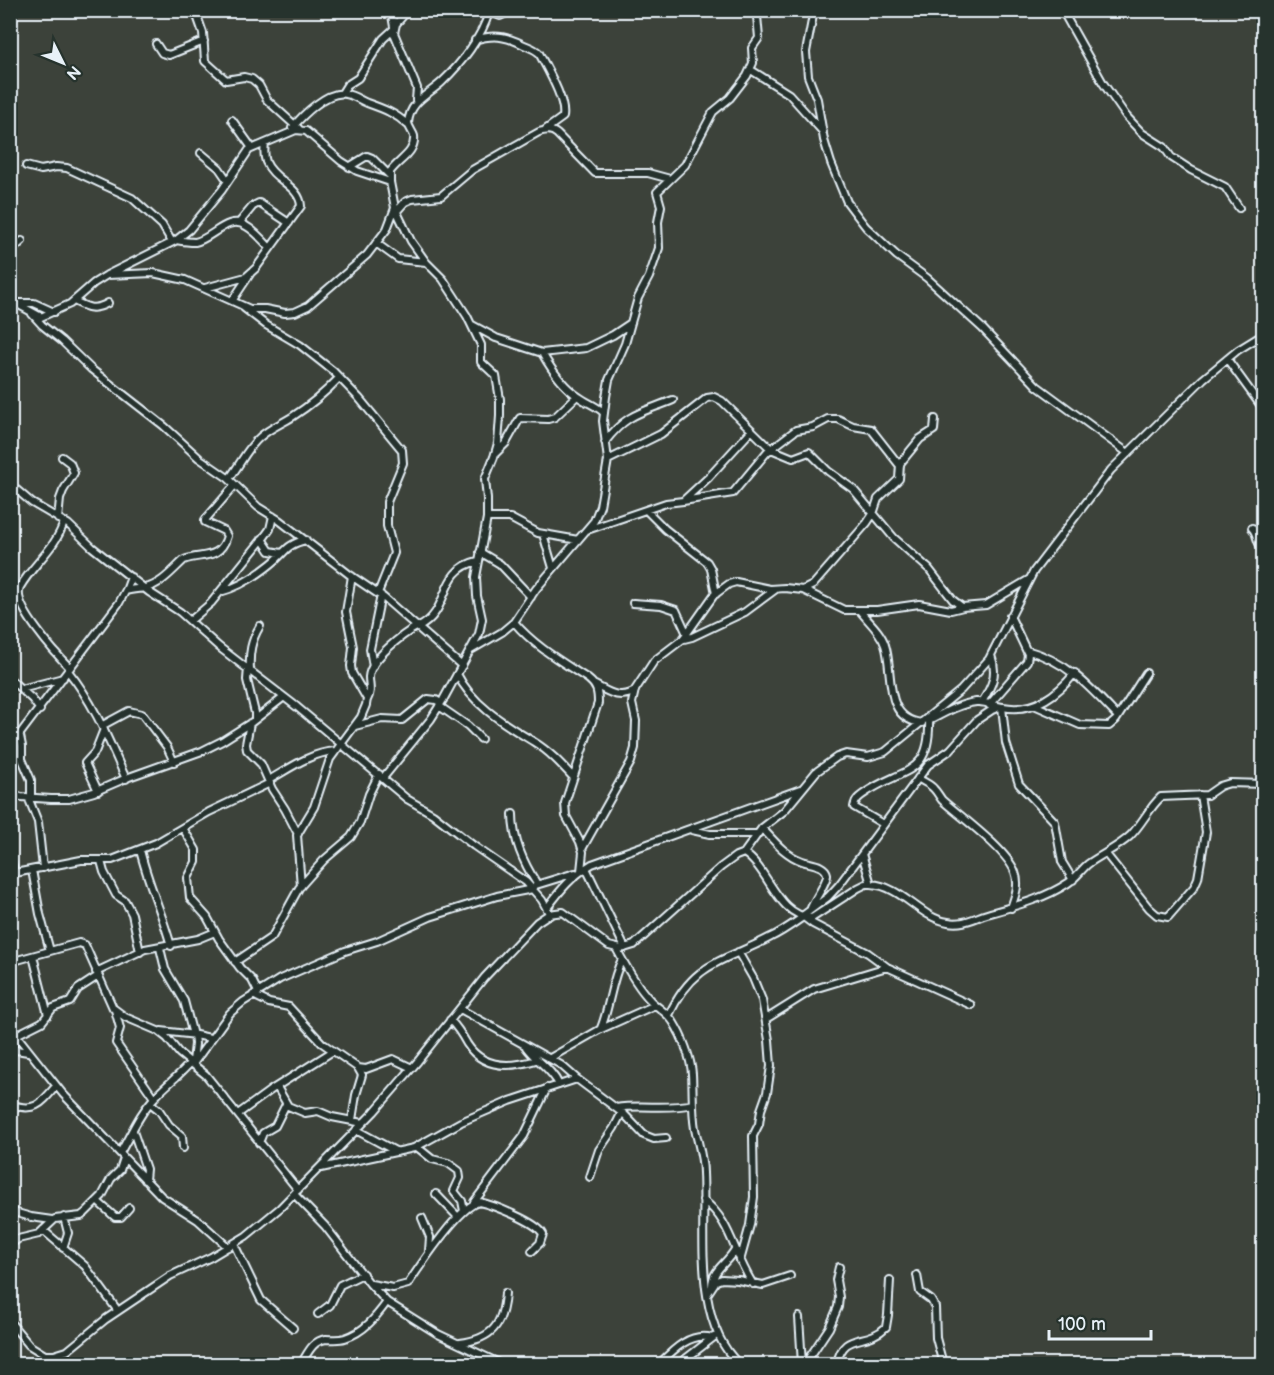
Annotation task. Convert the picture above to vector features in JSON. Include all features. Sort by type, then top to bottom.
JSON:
[{"type":"street","points":[[195,10],[202,29],[204,58],[207,64],[226,80],[244,77],[256,82],[267,100],[296,128],[306,131],[349,167],[390,179]]},
{"type":"street","points":[[391,10],[394,37],[417,88],[415,104]]},
{"type":"street","points":[[342,93],[347,85],[358,78],[383,39],[408,10]]},
{"type":"street","points":[[408,126],[408,118],[415,104],[452,71],[487,20],[488,11],[500,16],[513,10]]},
{"type":"street","points":[[471,650],[502,632],[514,622],[553,568],[594,521],[600,506],[608,460],[604,442],[603,412],[609,380],[632,322],[638,298],[649,277],[659,248],[658,222],[661,206],[657,192],[685,165],[705,132],[713,112],[730,98],[751,70],[752,48],[759,38],[757,16],[753,10]]},
{"type":"street","points":[[1062,10],[1102,83],[1126,116],[1142,133],[1164,147],[1171,157],[1225,187],[1239,208]]},
{"type":"street","points":[[813,11],[807,38],[808,76],[821,116],[831,163],[847,202],[866,227],[982,328],[1037,386],[1128,453]]},
{"type":"street","points":[[243,307],[285,313],[301,310],[367,255],[387,230],[396,209],[401,204],[412,199],[441,196],[472,170],[545,130],[562,117],[564,110],[559,95],[536,50],[507,37],[494,35],[474,41]]},
{"type":"street","points":[[156,44],[162,53],[169,55],[204,41]]},
{"type":"street","points":[[751,70],[789,94],[823,132]]},
{"type":"street","points":[[32,314],[40,317],[54,312],[74,301],[107,275],[189,231],[252,148],[287,135],[296,128],[313,107],[331,96],[342,93],[390,111],[408,126],[413,135],[412,146],[407,155],[392,169],[390,179],[396,209],[405,230],[426,262],[443,279],[471,324],[481,345],[481,362],[496,376],[500,432],[495,454],[485,479],[487,518],[476,577],[482,619],[479,634],[440,705],[381,776],[369,794],[360,822],[351,837],[324,860],[301,886],[272,936],[235,962]]},
{"type":"street","points":[[232,120],[252,148]]},
{"type":"street","points":[[545,130],[551,130],[557,134],[595,172],[648,172],[670,179]]},
{"type":"street","points":[[232,301],[301,206],[298,196],[269,167],[265,160],[265,144]]},
{"type":"street","points":[[201,153],[219,168],[228,181]]},
{"type":"street","points":[[349,167],[362,158],[369,157],[390,179]]},
{"type":"street","points":[[26,166],[41,170],[56,167],[67,168],[132,198],[162,225],[174,241]]},
{"type":"street","points":[[239,223],[253,206],[259,203],[289,223]]},
{"type":"street","points":[[174,241],[194,242],[234,222],[245,225],[270,248]]},
{"type":"street","points":[[10,252],[22,241]]},
{"type":"street","points":[[376,243],[398,259],[426,262]]},
{"type":"street","points":[[107,275],[153,273],[185,280],[243,307],[266,325],[300,345],[339,378],[398,443],[404,456],[403,463],[387,501],[387,526],[394,553],[380,594],[370,649],[373,668]]},
{"type":"street","points":[[205,288],[246,277],[251,273]]},
{"type":"street","points":[[74,301],[93,309],[98,309],[108,303]]},
{"type":"street","points":[[13,302],[34,303],[54,312]]},
{"type":"street","points":[[13,302],[32,314],[90,369],[229,479],[258,507],[380,594],[462,666]]},
{"type":"street","points":[[471,324],[496,338],[542,352],[586,348],[614,335],[632,322]]},
{"type":"street","points":[[548,911],[563,912],[609,946],[625,948],[634,945],[721,867],[744,853],[762,828],[784,811],[816,772],[837,757],[846,754],[868,757],[885,752],[926,720],[961,690],[984,666],[1029,580],[1094,492],[1128,453],[1203,379],[1263,334]]},
{"type":"street","points":[[542,352],[552,370],[577,396],[603,412]]},
{"type":"street","points":[[1227,359],[1263,410]]},
{"type":"street","points":[[229,479],[260,436],[271,427],[309,406],[339,378]]},
{"type":"street","points":[[495,454],[506,443],[520,418],[555,417],[577,396]]},
{"type":"street","points":[[608,460],[661,434],[707,398],[714,397],[722,401],[771,449],[793,458],[809,452],[828,471],[853,489],[881,523],[929,569],[953,600],[963,607]]},
{"type":"street","points":[[604,442],[623,421],[673,400]]},
{"type":"street","points":[[586,531],[666,503],[733,493],[771,449],[796,430],[813,428],[828,419],[838,419],[853,426],[871,429],[900,466]]},
{"type":"street","points":[[803,590],[813,585],[867,523],[879,499],[899,479],[900,466],[917,441],[934,430],[935,419]]},
{"type":"street","points":[[682,501],[709,477],[751,431]]},
{"type":"street","points":[[19,592],[62,531],[60,499],[74,473],[70,463],[62,457]]},
{"type":"street","points":[[10,484],[32,503],[61,520],[92,548],[144,588],[180,612],[219,647],[407,798],[534,886]]},
{"type":"street","points":[[125,592],[144,588],[168,574],[184,560],[210,556],[227,538],[226,534],[209,525],[205,520],[236,485]]},
{"type":"street","points":[[647,511],[665,529],[707,562],[711,569],[716,594]]},
{"type":"street","points":[[190,621],[219,592],[270,529],[273,516]]},
{"type":"street","points":[[487,518],[510,518],[543,534],[578,540]]},
{"type":"street","points":[[867,523],[881,523]]},
{"type":"street","points":[[1252,528],[1256,532],[1258,544],[1263,549]]},
{"type":"street","points":[[543,534],[553,568]]},
{"type":"street","points":[[262,539],[270,551],[282,553]]},
{"type":"street","points":[[219,592],[238,587],[270,565],[289,546],[306,540]]},
{"type":"street","points":[[480,552],[500,564],[531,597]]},
{"type":"street","points":[[301,886],[296,841],[298,834],[314,807],[330,759],[361,717],[371,690],[369,678],[373,668],[382,653],[408,631],[431,619],[438,609],[453,574],[466,564],[478,561]]},
{"type":"street","points":[[352,576],[346,612],[353,647],[351,666],[352,673],[367,700]]},
{"type":"street","points":[[10,747],[40,710],[125,592],[131,577]]},
{"type":"street","points":[[582,849],[632,762],[636,721],[632,703],[635,690],[654,661],[685,636],[716,594],[729,584],[736,582],[776,589],[803,590],[844,610],[904,607],[919,603],[951,610],[986,605],[1029,580]]},
{"type":"street","points":[[10,585],[19,592],[35,626],[81,687],[103,727],[126,778]]},
{"type":"street","points":[[685,636],[692,637],[745,612],[776,589]]},
{"type":"street","points":[[633,603],[661,605],[676,610],[685,636]]},
{"type":"street","points":[[860,611],[885,644],[891,675],[891,693],[895,705],[907,719],[926,720],[967,704],[982,702],[1001,707],[1020,708],[1034,705],[1057,693],[1075,673]]},
{"type":"street","points":[[810,909],[828,897],[928,765],[950,750],[1027,661],[1026,650],[1010,616]]},
{"type":"street","points":[[514,622],[540,647],[595,685],[619,696],[635,690]]},
{"type":"street","points":[[260,626],[251,643],[249,654],[247,680],[255,713],[247,740],[247,750],[261,764],[298,834]]},
{"type":"street","points":[[1026,650],[1057,661],[1075,673],[1118,717]]},
{"type":"street","points":[[982,702],[994,678],[991,655]]},
{"type":"street","points":[[1034,705],[1080,725],[1109,726],[1118,717],[1146,673]]},
{"type":"street","points":[[457,674],[462,686],[480,705],[542,748],[573,777]]},
{"type":"street","points":[[21,689],[63,678]]},
{"type":"street","points":[[10,680],[40,710]]},
{"type":"street","points":[[595,685],[598,703],[565,803],[566,816],[580,842],[584,859],[582,870],[625,948]]},
{"type":"street","points":[[10,805],[12,794],[69,799],[98,791],[126,778],[202,751],[253,721],[284,697]]},
{"type":"street","points":[[355,726],[382,719],[402,720],[428,699],[436,700],[481,739]]},
{"type":"street","points":[[977,720],[1001,707]]},
{"type":"street","points":[[1001,707],[1006,743],[1019,784],[1055,822],[1062,862],[1073,880]]},
{"type":"street","points":[[98,791],[86,763],[95,752],[103,727],[129,711],[142,714],[167,747],[174,762]]},
{"type":"street","points":[[883,824],[854,805],[858,798],[879,784],[901,776],[918,763],[928,743],[926,720]]},
{"type":"street","points":[[233,734],[241,735],[247,740]]},
{"type":"street","points":[[20,736],[22,759],[31,780],[29,797],[38,822],[43,868]]},
{"type":"street","points":[[10,855],[13,873],[81,860],[112,860],[140,850],[183,828],[310,757],[322,752],[335,751]]},
{"type":"street","points":[[918,778],[934,789],[1007,859],[1014,870],[1017,882],[1017,892],[1011,908]]},
{"type":"street","points":[[803,917],[812,918],[858,888],[871,884],[905,896],[933,918],[948,923],[972,921],[985,914],[1011,908],[1059,889],[1073,880],[1089,864],[1106,854],[1134,831],[1161,796],[1210,794],[1220,786],[1230,783],[1263,784]]},
{"type":"street","points":[[10,1211],[52,1220],[81,1216],[102,1196],[111,1179],[119,1172],[122,1156],[133,1131],[152,1101],[192,1063],[230,1013],[280,979],[345,951],[377,941],[421,920],[582,870],[636,847],[802,789]]},
{"type":"street","points":[[1106,854],[1149,908],[1157,915],[1168,917],[1194,887],[1198,878],[1206,832],[1200,795]]},
{"type":"street","points":[[513,814],[516,841],[534,886],[548,911]]},
{"type":"street","points":[[183,828],[196,850],[196,862],[188,878],[190,898],[207,917],[235,962],[252,980],[255,994],[269,1003],[289,1007],[322,1043],[358,1068],[366,1069],[393,1059],[412,1068]]},
{"type":"street","points":[[669,1015],[680,993],[698,975],[717,961],[771,938],[803,917],[825,883],[826,871],[790,856],[762,828]]},
{"type":"street","points":[[689,830],[710,834],[757,834]]},
{"type":"street","points":[[140,850],[149,884],[160,908],[171,946]]},
{"type":"street","points":[[744,853],[755,862],[790,910],[868,953],[887,967],[971,1005]]},
{"type":"street","points":[[862,854],[871,884]]},
{"type":"street","points":[[101,861],[116,895],[125,901],[132,914],[140,952]]},
{"type":"street","points":[[32,870],[40,914],[51,951]]},
{"type":"street","points":[[10,1322],[29,1345],[45,1355],[67,1351],[118,1311],[170,1276],[231,1246],[262,1223],[357,1130],[412,1068],[484,978],[548,911],[564,884],[582,870]]},
{"type":"street","points":[[16,1035],[42,1022],[56,1006],[73,1000],[78,989],[97,974],[140,952],[198,939],[215,932]]},
{"type":"street","points":[[10,962],[82,944],[113,1008],[125,1017],[158,1031],[210,1038]]},
{"type":"street","points":[[160,948],[165,969],[184,1001],[194,1035],[192,1063]]},
{"type":"street","points":[[616,948],[644,992],[655,1005],[669,1015],[675,1024],[692,1071],[695,1127],[703,1173],[704,1273],[714,1336],[739,1365]]},
{"type":"street","points":[[738,952],[762,1000],[771,1066],[767,1093],[759,1124],[753,1136],[753,1204],[740,1261]]},
{"type":"street","points":[[33,956],[48,1015]]},
{"type":"street","points":[[601,1029],[609,1009],[622,959]]},
{"type":"street","points":[[766,1019],[814,989],[887,967]]},
{"type":"street","points":[[550,1058],[601,1029],[655,1005]]},
{"type":"street","points":[[460,1009],[561,1065],[619,1110],[644,1135],[666,1138]]},
{"type":"street","points":[[116,1010],[120,1028],[116,1043],[169,1125],[182,1136],[183,1148]]},
{"type":"street","points":[[450,1020],[471,1049],[484,1062],[495,1065],[520,1064],[536,1060]]},
{"type":"street","points":[[10,1027],[56,1086],[162,1197],[198,1220],[231,1246],[261,1300],[293,1328]]},
{"type":"street","points":[[158,1031],[206,1075],[296,1192],[387,1302],[438,1334],[501,1365]]},
{"type":"street","points":[[525,1045],[559,1084]]},
{"type":"street","points":[[561,1065],[569,1048]]},
{"type":"street","points":[[10,1049],[28,1052]]},
{"type":"street","points":[[238,1114],[333,1051]]},
{"type":"street","points":[[352,1120],[362,1076],[358,1068]]},
{"type":"street","points":[[320,1168],[417,1147],[461,1122],[547,1088],[577,1079]]},
{"type":"street","points":[[10,1104],[26,1109],[33,1107],[56,1086]]},
{"type":"street","points":[[277,1087],[286,1104],[304,1113],[318,1112],[363,1123]]},
{"type":"street","points":[[370,1284],[393,1288],[408,1284],[458,1217],[474,1202],[524,1136],[547,1088]]},
{"type":"street","points":[[259,1143],[263,1133],[274,1126],[286,1104]]},
{"type":"street","points":[[619,1110],[638,1106],[674,1107],[693,1104]]},
{"type":"street","points":[[590,1177],[599,1150],[614,1128],[619,1110]]},
{"type":"street","points":[[357,1130],[397,1152]]},
{"type":"street","points":[[133,1131],[146,1169],[145,1180]]},
{"type":"street","points":[[417,1147],[432,1159],[448,1163],[459,1172],[460,1178],[454,1191],[462,1201],[464,1211]]},
{"type":"street","points":[[436,1194],[458,1217]]},
{"type":"street","points":[[702,1200],[720,1215],[740,1261],[753,1284]]},
{"type":"street","points":[[97,1201],[115,1217],[121,1217],[129,1208]]},
{"type":"street","points":[[474,1202],[485,1203],[539,1228],[543,1234],[542,1239],[532,1251]]},
{"type":"street","points":[[63,1248],[68,1233],[64,1217]]},
{"type":"street","points":[[422,1218],[430,1237],[429,1254]]},
{"type":"street","points":[[10,1245],[18,1239],[34,1236],[52,1220]]},
{"type":"street","points":[[43,1230],[85,1266],[118,1311]]},
{"type":"street","points":[[712,1286],[714,1275],[732,1256],[735,1249]]},
{"type":"street","points":[[804,1365],[829,1328],[838,1307],[836,1280],[839,1267]]},
{"type":"street","points":[[318,1314],[330,1305],[340,1286],[363,1274]]},
{"type":"street","points":[[917,1275],[920,1293],[931,1300],[935,1307],[936,1338],[943,1365]]},
{"type":"street","points":[[708,1293],[716,1281],[722,1279],[763,1285],[790,1276]]},
{"type":"street","points":[[837,1365],[840,1352],[846,1344],[869,1338],[884,1330],[888,1315],[890,1280]]},
{"type":"street","points":[[459,1344],[482,1339],[495,1327],[503,1315],[506,1293]]},
{"type":"street","points":[[301,1365],[315,1344],[357,1332],[375,1318],[387,1302]]},
{"type":"street","points":[[799,1317],[804,1365]]},
{"type":"street","points":[[659,1365],[680,1344],[694,1338],[714,1336]]},
{"type":"street","points":[[679,1365],[714,1336]]},
{"type":"street","points":[[48,1355],[50,1365]]}]
